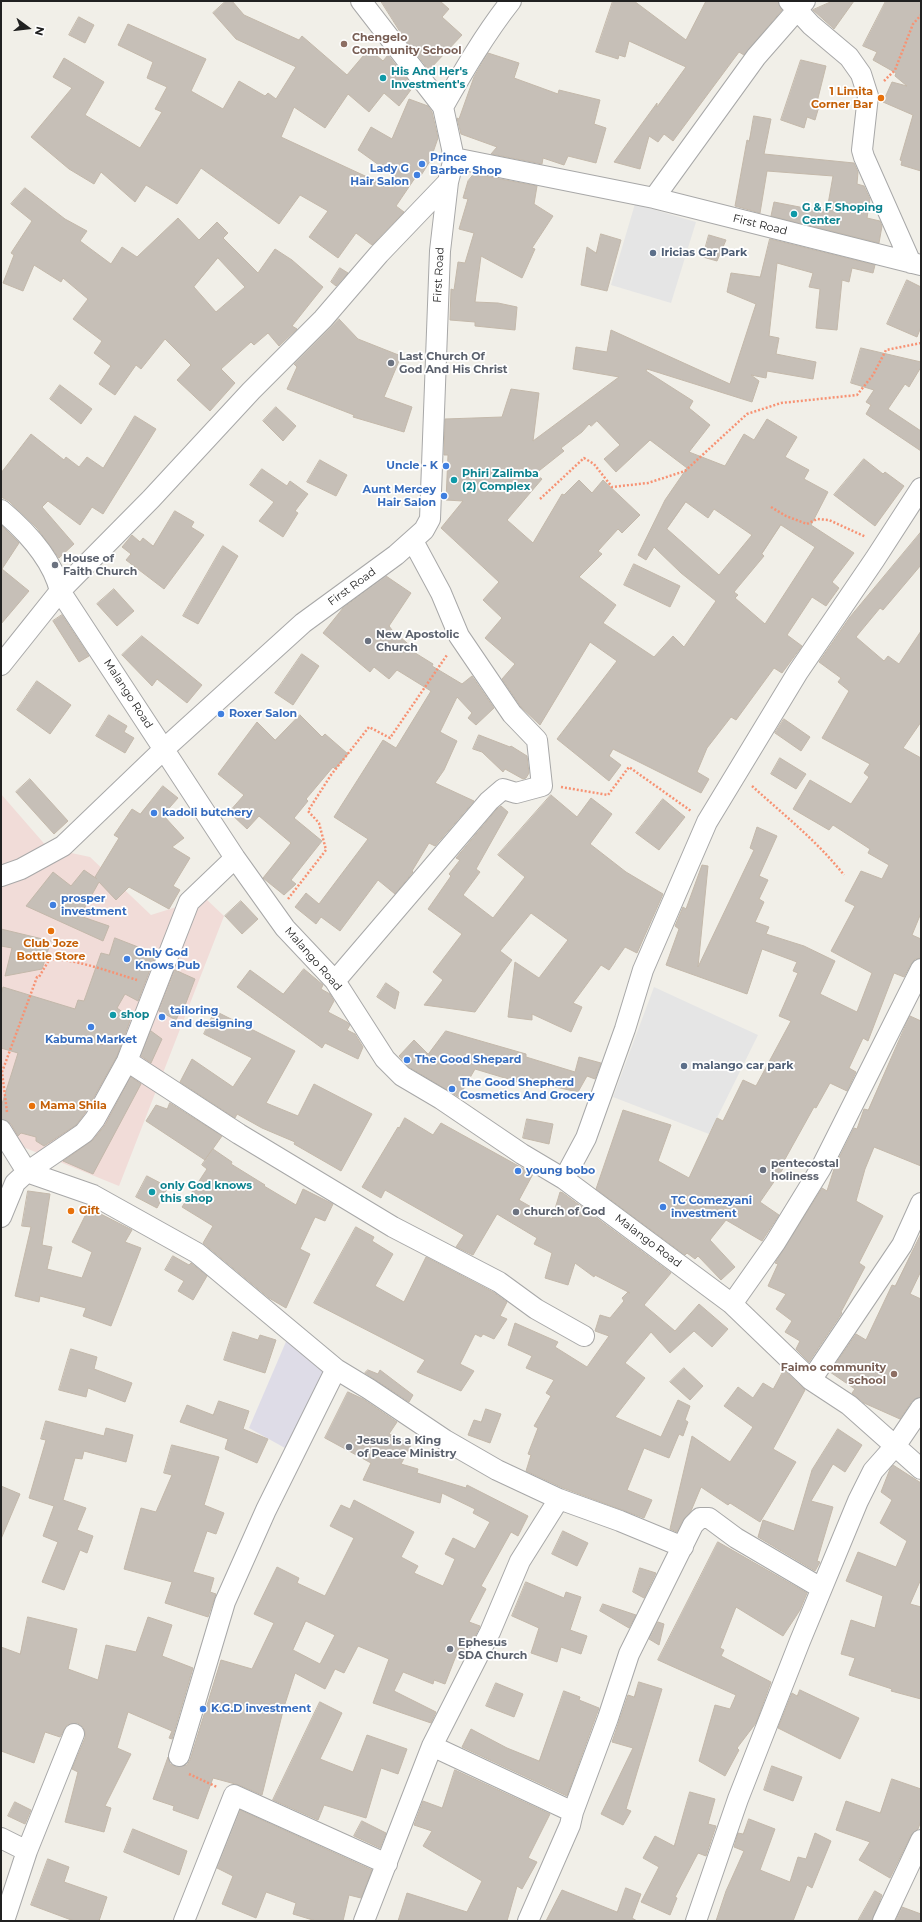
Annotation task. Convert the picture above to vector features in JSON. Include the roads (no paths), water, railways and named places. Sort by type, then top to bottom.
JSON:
[{"type":"street","points":[[361,1],[443,107],[454,158]]},
{"type":"street","points":[[443,107],[478,46],[511,1]]},
{"type":"street","points":[[654,198],[756,57],[797,4],[848,57],[861,74],[868,96],[862,150],[864,157],[916,264]]},
{"type":"street","name":"First Road","points":[[1,876],[21,869],[63,846],[163,750],[303,623],[413,541],[424,530],[430,519],[440,251],[448,182],[454,158],[654,198],[916,264]]},
{"type":"street","points":[[1,665],[60,591],[151,498],[251,391],[323,319],[379,254],[448,182]]},
{"type":"street","points":[[564,1179],[586,1138],[625,1029],[643,970],[708,822],[798,672],[884,546],[921,488]]},
{"type":"street","name":"Malango Road","points":[[1,510],[24,530],[47,562],[57,577],[60,591],[235,858],[285,928],[335,981],[385,1059],[402,1076],[441,1099],[522,1154],[564,1179],[732,1304],[811,1380],[849,1405],[896,1445],[921,1469]]},
{"type":"street","points":[[335,981],[490,801],[503,789],[516,793],[542,786],[537,740],[512,714],[459,636],[441,594],[413,541]]},
{"type":"street","points":[[1,1217],[15,1183],[27,1172],[67,1146],[90,1126],[127,1061],[189,902],[235,858]]},
{"type":"street","points":[[732,1304],[775,1243],[821,1168],[921,969]]},
{"type":"street","points":[[127,1061],[239,1134],[393,1227],[499,1282],[536,1309],[584,1336]]},
{"type":"street","points":[[4,1124],[27,1172],[93,1195],[197,1253],[336,1369],[369,1389],[444,1440],[498,1470],[559,1499],[620,1521],[683,1547]]},
{"type":"street","points":[[811,1380],[902,1245],[921,1203]]},
{"type":"street","points":[[179,1756],[225,1602],[266,1510],[336,1369]]},
{"type":"street","points":[[696,1921],[741,1792],[858,1501],[873,1471],[896,1445],[921,1408]]},
{"type":"street","points":[[364,1921],[432,1746],[490,1632],[520,1561],[559,1499]]},
{"type":"street","points":[[528,1921],[570,1825],[573,1812],[630,1654],[693,1525],[700,1518],[709,1518],[736,1538],[822,1588]]},
{"type":"street","points":[[4,1921],[27,1851],[74,1734]]},
{"type":"street","points":[[432,1746],[573,1812]]},
{"type":"street","points":[[184,1921],[234,1795],[387,1864]]},
{"type":"street","points":[[1,1838],[27,1851]]},
{"type":"street","points":[[883,1921],[921,1840]]},
{"type":"place","name":"Chengelo Community School","points":[[344,44]]},
{"type":"place","name":"His And Her's Investment's","points":[[383,78]]},
{"type":"place","name":"1 Limita Corner Bar","points":[[881,98]]},
{"type":"place","name":"Prince Barber Shop","points":[[422,164]]},
{"type":"place","name":"Lady G Hair Salon","points":[[417,175]]},
{"type":"place","name":"G & F Shoping Center","points":[[794,214]]},
{"type":"place","name":"Iricias Car Park","points":[[653,253]]},
{"type":"place","name":"Last Church Of God And His Christ","points":[[391,363]]},
{"type":"place","name":"Uncle - K","points":[[446,466]]},
{"type":"place","name":"Phiri Zalimba (2) Complex","points":[[454,480]]},
{"type":"place","name":"Aunt Mercey Hair Salon","points":[[444,496]]},
{"type":"place","name":"House of Faith Church","points":[[55,565]]},
{"type":"place","name":"New Apostolic Church","points":[[368,641]]},
{"type":"place","name":"Roxer Salon","points":[[221,714]]},
{"type":"place","name":"kadoli butchery","points":[[154,813]]},
{"type":"place","name":"prosper investment","points":[[53,905]]},
{"type":"place","name":"Club Joze Bottle Store","points":[[51,931]]},
{"type":"place","name":"Only God Knows Pub","points":[[127,959]]},
{"type":"place","name":"shop","points":[[113,1015]]},
{"type":"place","name":"tailoring and designing","points":[[162,1017]]},
{"type":"place","name":"Kabuma Market","points":[[91,1027]]},
{"type":"place","name":"The Good Shepard","points":[[407,1060]]},
{"type":"place","name":"malango car park","points":[[684,1066]]},
{"type":"place","name":"The Good Shepherd Cosmetics And Grocery","points":[[452,1089]]},
{"type":"place","name":"Mama Shila","points":[[32,1106]]},
{"type":"place","name":"pentecostal holiness","points":[[763,1170]]},
{"type":"place","name":"young bobo","points":[[518,1171]]},
{"type":"place","name":"only God knows this shop","points":[[152,1192]]},
{"type":"place","name":"TC Comezyani investment","points":[[663,1207]]},
{"type":"place","name":"Gift","points":[[71,1211]]},
{"type":"place","name":"church of God","points":[[516,1212]]},
{"type":"place","name":"Faimo community school","points":[[894,1374]]},
{"type":"place","name":"Jesus is a King of Peace Ministry","points":[[349,1447]]},
{"type":"place","name":"Ephesus SDA Church","points":[[450,1649]]},
{"type":"place","name":"K.G.D investment","points":[[203,1709]]}]
